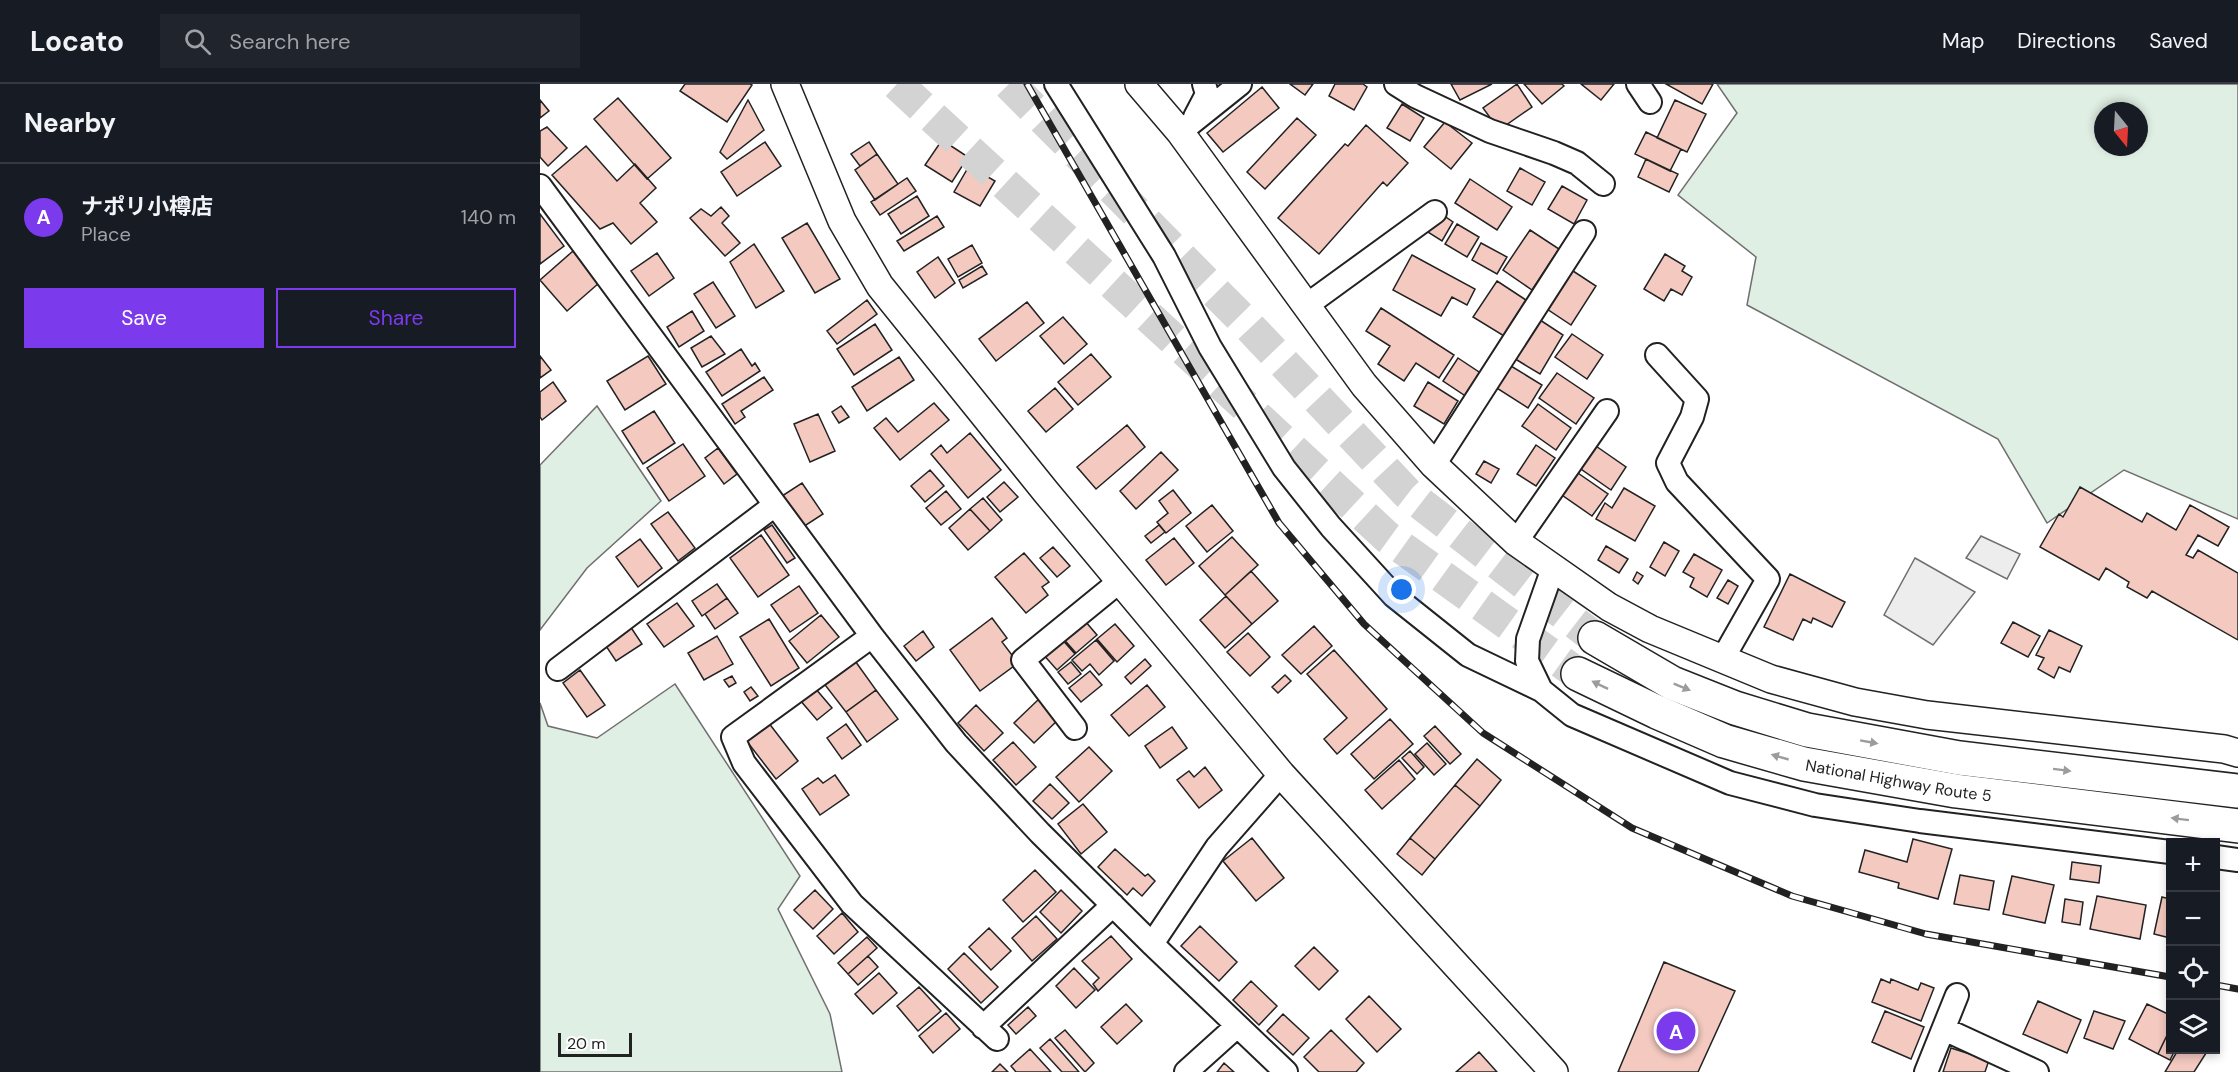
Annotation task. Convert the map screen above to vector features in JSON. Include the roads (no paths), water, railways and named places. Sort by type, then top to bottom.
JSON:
[{"type":"highway","name":"National Highway Route 5","points":[[1595,638],[1672,683],[1735,708],[1807,730],[1959,758],[2238,791]]},
{"type":"highway","name":"National Highway Route 5","points":[[1578,674],[1724,741],[1804,764],[1956,791],[2238,826]]},
{"type":"street","points":[[785,84],[842,220],[880,286],[1120,581],[1281,774],[1554,1072]]},
{"type":"street","points":[[1056,84],[1164,256],[1210,347],[1284,468],[1330,527],[1394,596],[1468,656],[1541,690],[1572,715],[1730,783],[1815,805],[1920,821],[2166,852]]},
{"type":"street","points":[[1139,84],[1186,128],[1364,385],[1434,465],[1516,542],[1609,607],[1650,628],[1771,679],[1855,702],[1927,715],[2224,749],[2238,753]]},
{"type":"street","points":[[1186,128],[1207,94],[1204,84]]},
{"type":"street","points":[[1186,128],[1240,84]]},
{"type":"street","points":[[1396,84],[1415,96],[1490,131],[1577,163],[1604,184]]},
{"type":"street","points":[[540,186],[872,636],[956,743],[1040,833],[1152,944],[1287,1072]]},
{"type":"street","points":[[1307,305],[1435,212]]},
{"type":"street","points":[[1434,465],[1584,232]]},
{"type":"street","points":[[1657,356],[1696,399],[1692,417],[1668,463],[1677,482],[1768,579],[1722,660]]},
{"type":"street","points":[[1516,542],[1607,411]]},
{"type":"street","points":[[558,669],[776,506]]},
{"type":"street","points":[[1541,690],[1527,661],[1528,639],[1553,568]]},
{"type":"street","points":[[1075,728],[1023,660],[1120,581]]},
{"type":"street","points":[[872,636],[733,737],[744,763],[852,904],[990,1033],[1113,905]]},
{"type":"street","points":[[1152,944],[1217,847],[1281,774]]},
{"type":"street","points":[[2220,858],[2238,860]]},
{"type":"street","points":[[1926,1072],[1957,995]]},
{"type":"street","points":[[1186,1072],[1237,1026]]},
{"type":"street","points":[[1944,1029],[2037,1072]]},
{"type":"tunnel","points":[[897,84],[1387,537],[1578,674]]},
{"type":"tunnel","points":[[1009,84],[1243,320],[1407,493],[1595,638]]},
{"type":"railway","points":[[1027,84],[1279,523],[1364,624],[1483,733],[1632,828],[1792,896],[1926,934],[2166,976]]},
{"type":"railway","points":[[2220,986],[2238,989]]},
{"type":"place","name":"ナポリ小樽店","points":[[1676,1031]]}]
